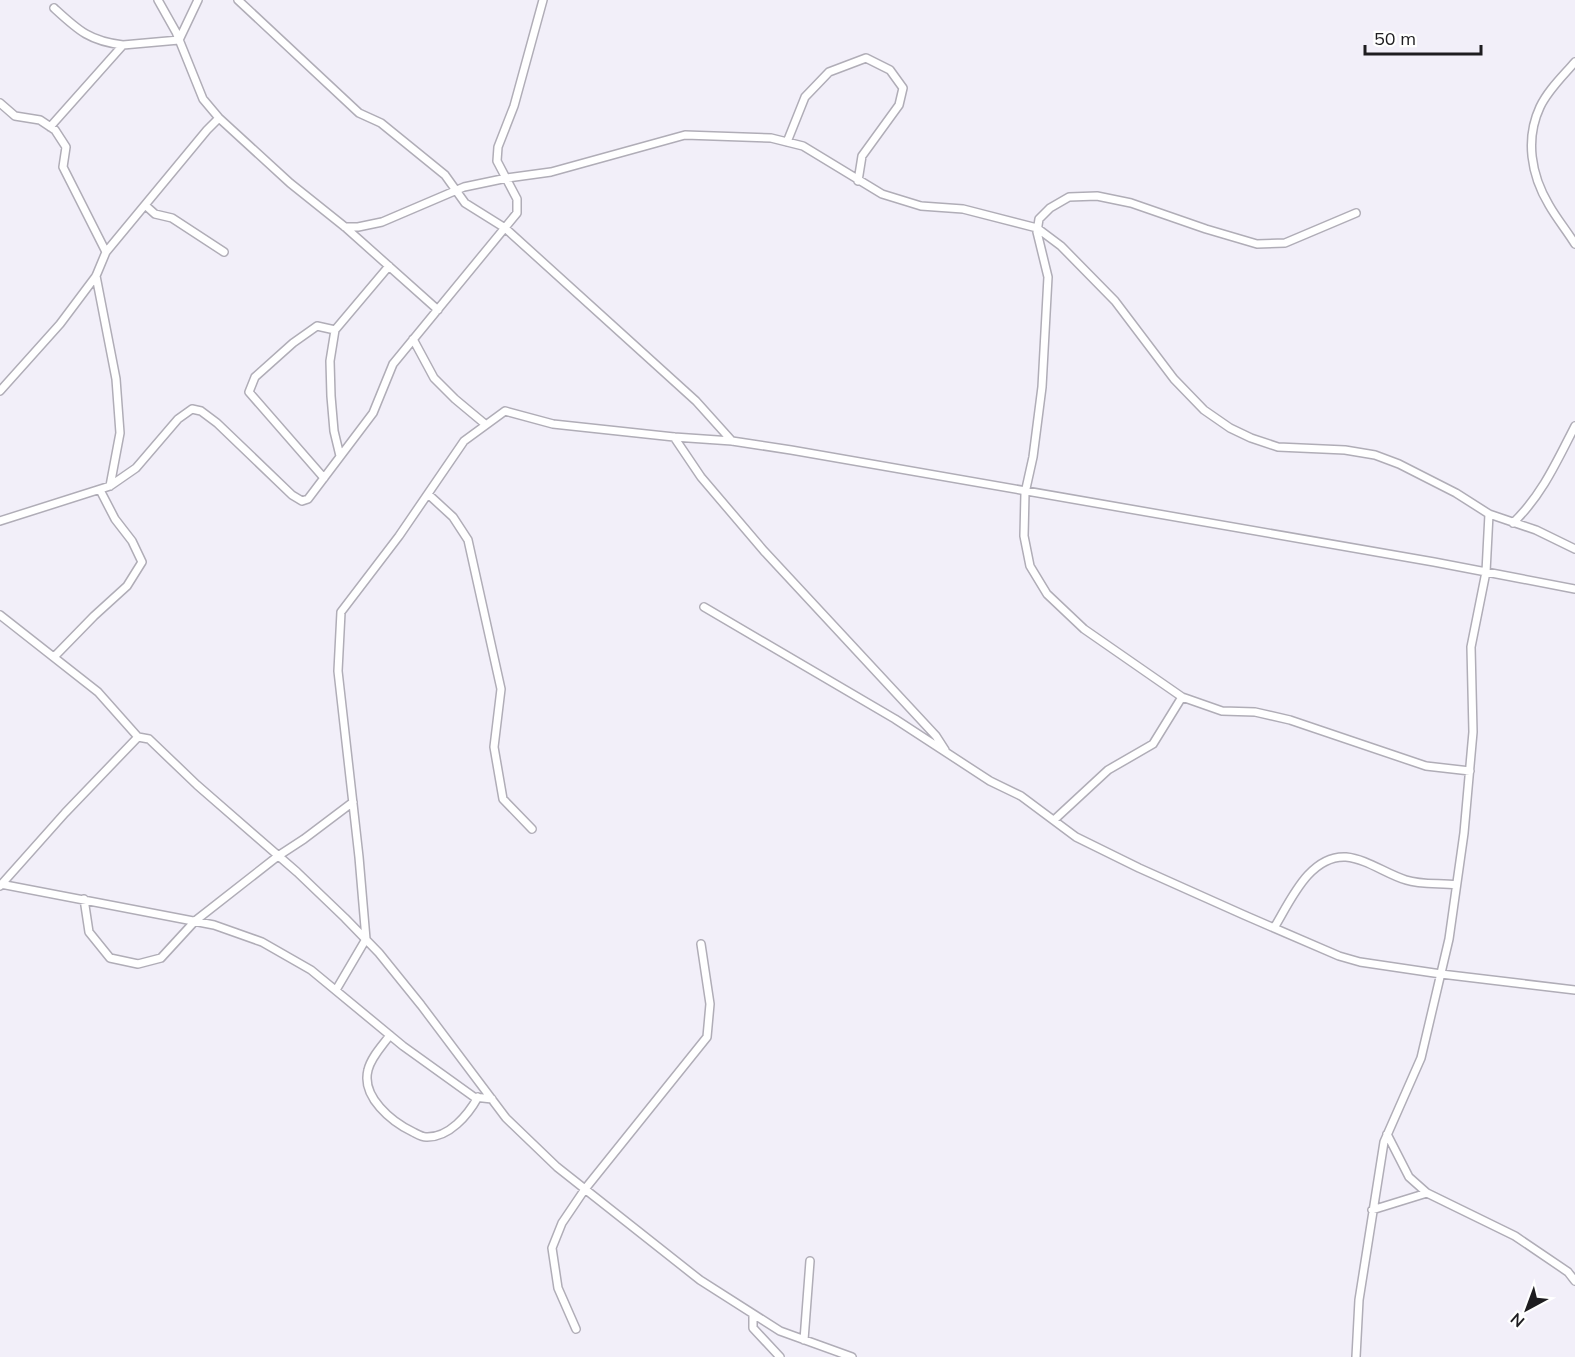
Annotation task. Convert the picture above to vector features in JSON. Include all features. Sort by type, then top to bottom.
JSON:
[{"type":"lane","points":[[158,0],[179,40],[203,99],[219,118],[290,183],[345,227],[438,310]]},
{"type":"lane","points":[[179,40],[198,0]]},
{"type":"lane","points":[[238,0],[360,113],[381,123],[445,175],[465,203],[505,228],[696,401],[732,441]]},
{"type":"lane","points":[[0,520],[110,486],[136,468],[178,419],[192,409],[201,411],[217,423],[292,495],[302,501],[308,499],[373,413],[393,364],[517,213],[517,199],[497,161],[498,147],[514,106],[543,0]]},
{"type":"lane","points":[[54,8],[82,33],[100,41],[123,45],[179,40]]},
{"type":"lane","points":[[50,127],[123,45]]},
{"type":"lane","points":[[787,142],[806,97],[829,72],[866,58],[890,70],[903,88],[898,105],[862,156],[858,181]]},
{"type":"lane","points":[[1575,62],[1541,105],[1530,146],[1533,164],[1545,196],[1575,244]]},
{"type":"lane","points":[[0,103],[15,116],[40,120],[55,130],[66,147],[63,167],[106,252]]},
{"type":"lane","points":[[0,391],[60,324],[96,276],[106,252],[219,118]]},
{"type":"lane","points":[[345,227],[382,222],[464,187],[551,172],[685,135],[771,138],[803,146],[882,194],[921,206],[963,209],[1037,228],[1061,246],[1115,301],[1182,387],[1204,410],[1230,428],[1278,447],[1345,450],[1375,455],[1456,492],[1489,514],[1536,530],[1575,549]]},
{"type":"lane","points":[[1356,213],[1284,243],[1257,244],[1131,203],[1097,196],[1069,197],[1050,208],[1038,219],[1036,232],[1048,277],[1042,387],[1033,458],[1025,493],[1024,536],[1030,566],[1047,594],[1084,629],[1182,697],[1222,711],[1255,712],[1290,720],[1426,766],[1470,771]]},
{"type":"lane","points":[[145,205],[155,214],[172,218],[224,252]]},
{"type":"lane","points":[[340,456],[334,431],[330,361],[335,330],[389,266]]},
{"type":"lane","points":[[96,276],[116,379],[120,433],[110,486]]},
{"type":"lane","points":[[324,478],[249,392],[255,377],[293,343],[317,326],[335,330]]},
{"type":"lane","points":[[413,339],[434,378],[485,424]]},
{"type":"lane","points":[[336,990],[366,939],[338,671],[341,612],[399,536],[464,441],[505,411],[553,424],[732,441],[1575,589]]},
{"type":"lane","points":[[1514,523],[1543,488],[1575,426]]},
{"type":"lane","points":[[674,437],[701,477],[757,542],[936,736],[946,753]]},
{"type":"lane","points":[[54,657],[127,586],[142,562],[132,541],[115,519],[100,490]]},
{"type":"lane","points":[[428,494],[453,517],[468,540],[501,688],[494,747],[502,799],[532,829]]},
{"type":"lane","points":[[1355,1357],[1359,1300],[1384,1142],[1421,1058],[1449,939],[1464,834],[1473,732],[1471,647],[1486,572],[1489,514]]},
{"type":"lane","points":[[704,607],[895,719],[990,781],[1021,796],[1077,837],[1118,858],[1274,928],[1339,956],[1360,962],[1575,990]]},
{"type":"lane","points":[[0,615],[98,692],[138,737],[149,739],[366,939],[421,1005],[506,1118],[557,1167],[700,1280],[780,1331],[852,1357]]},
{"type":"lane","points":[[1054,820],[1108,770],[1153,744],[1182,697]]},
{"type":"lane","points":[[1,885],[65,813],[138,737]]},
{"type":"lane","points":[[84,899],[88,932],[110,958],[138,964],[161,958],[195,921],[352,802]]},
{"type":"lane","points":[[1274,928],[1302,883],[1320,863],[1345,857],[1367,863],[1408,881],[1456,885]]},
{"type":"lane","points":[[1,885],[214,925],[262,942],[311,970],[390,1035],[474,1097],[492,1099]]},
{"type":"lane","points":[[576,1329],[558,1288],[552,1248],[562,1223],[585,1189],[706,1036],[710,1004],[700,945]]},
{"type":"lane","points":[[390,1035],[368,1070],[368,1083],[372,1097],[387,1115],[405,1128],[424,1138],[444,1134],[471,1109],[478,1097]]},
{"type":"lane","points":[[1387,1134],[1409,1177],[1427,1193],[1515,1236],[1568,1272],[1575,1281]]},
{"type":"lane","points":[[1372,1210],[1427,1193]]},
{"type":"lane","points":[[804,1340],[810,1261]]},
{"type":"lane","points":[[753,1314],[753,1328],[780,1357]]}]
